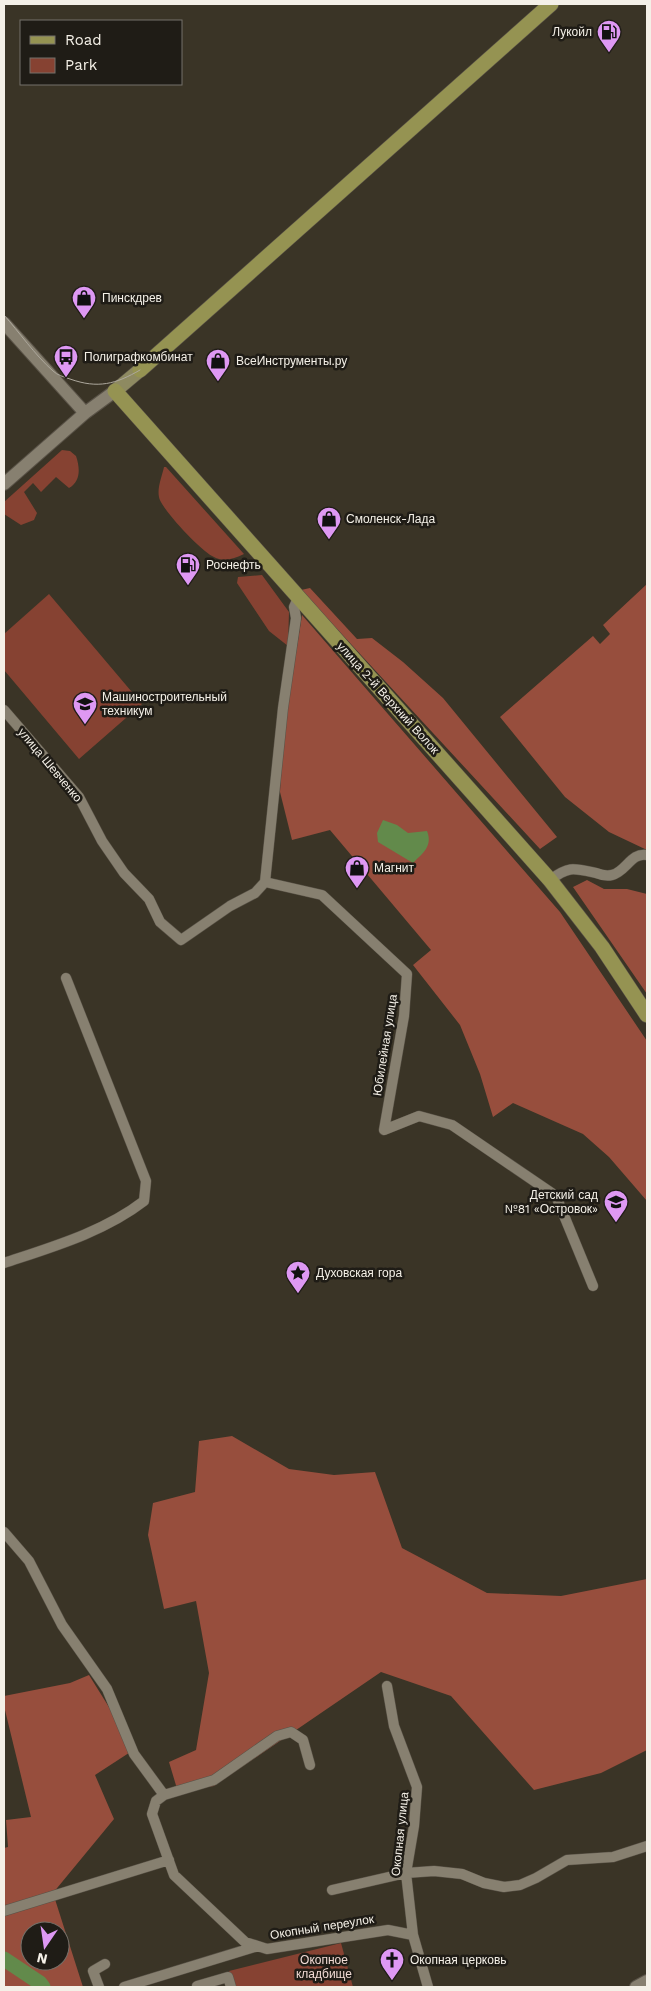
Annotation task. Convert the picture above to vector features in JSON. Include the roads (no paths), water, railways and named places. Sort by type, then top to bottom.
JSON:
[{"type":"main road","points":[[115,391],[551,4]]},
{"type":"main road","name":"улица 2-й Верхний Волок","points":[[115,391],[550,880],[602,946],[647,1015]]},
{"type":"street","points":[[4,323],[85,413]]},
{"type":"street","points":[[4,484],[85,413],[115,391]]},
{"type":"street","points":[[266,882],[282,708],[296,618],[294,607],[298,598]]},
{"type":"street","name":"улица Шевченко","points":[[4,710],[79,796],[102,841],[124,873],[149,899],[160,922],[181,940],[230,906],[255,893],[266,882]]},
{"type":"street","points":[[550,880],[564,870],[579,869],[611,876],[622,870],[633,858],[644,854],[647,855]]},
{"type":"street","name":"Юбилейная улица","points":[[266,882],[322,895],[407,974],[404,1016],[384,1130],[420,1116],[452,1126],[556,1196],[593,1286]]},
{"type":"street","points":[[4,1263],[71,1240],[133,1210],[144,1201],[146,1182],[66,978]]},
{"type":"street","points":[[4,1532],[29,1561],[62,1625],[107,1689],[134,1754],[164,1795],[214,1780],[277,1736],[291,1732],[303,1740],[310,1765]]},
{"type":"street","name":"Окопная улица","points":[[387,1686],[394,1726],[417,1787],[414,1826],[406,1873],[413,1935],[428,1987]]},
{"type":"street","name":"Окопный переулок","points":[[164,1795],[156,1801],[152,1814],[174,1874],[245,1942],[267,1949],[388,1930],[413,1935]]},
{"type":"street","points":[[332,1890],[406,1873],[434,1871],[462,1874],[484,1883],[504,1887],[520,1885],[568,1860],[613,1857],[647,1846]]},
{"type":"street","points":[[5,1909],[169,1860]]},
{"type":"street","points":[[124,1987],[258,1946]]},
{"type":"street","points":[[99,1987],[93,1972],[104,1964]]},
{"type":"street","points":[[197,1986],[228,1977],[231,1987]]},
{"type":"street","points":[[636,1987],[647,1981]]},
{"type":"waterway","points":[[4,1959],[43,1987]]},
{"type":"tram line","points":[[4,315],[40,358],[61,376],[89,384],[98,384],[115,382],[140,370]]},
{"type":"place","name":"Лукойл","points":[[609,53]]},
{"type":"place","name":"Пинскдрев","points":[[84,319]]},
{"type":"place","name":"Полиграфкомбинат","points":[[66,378]]},
{"type":"place","name":"ВсеИнструменты.ру","points":[[218,382]]},
{"type":"place","name":"Смоленск-Лада","points":[[329,540]]},
{"type":"place","name":"Роснефть","points":[[188,586]]},
{"type":"place","name":"Машиностроительный техникум","points":[[85,725]]},
{"type":"place","name":"Магнит","points":[[357,889]]},
{"type":"place","name":"Детский сад №81 «Островок»","points":[[616,1223]]},
{"type":"place","name":"Духовская гора","points":[[298,1294]]},
{"type":"place","name":"Окопная церковь","points":[[392,1981]]},
{"type":"park label","name":"Окопное кладбище","points":[[324,1967]]}]
